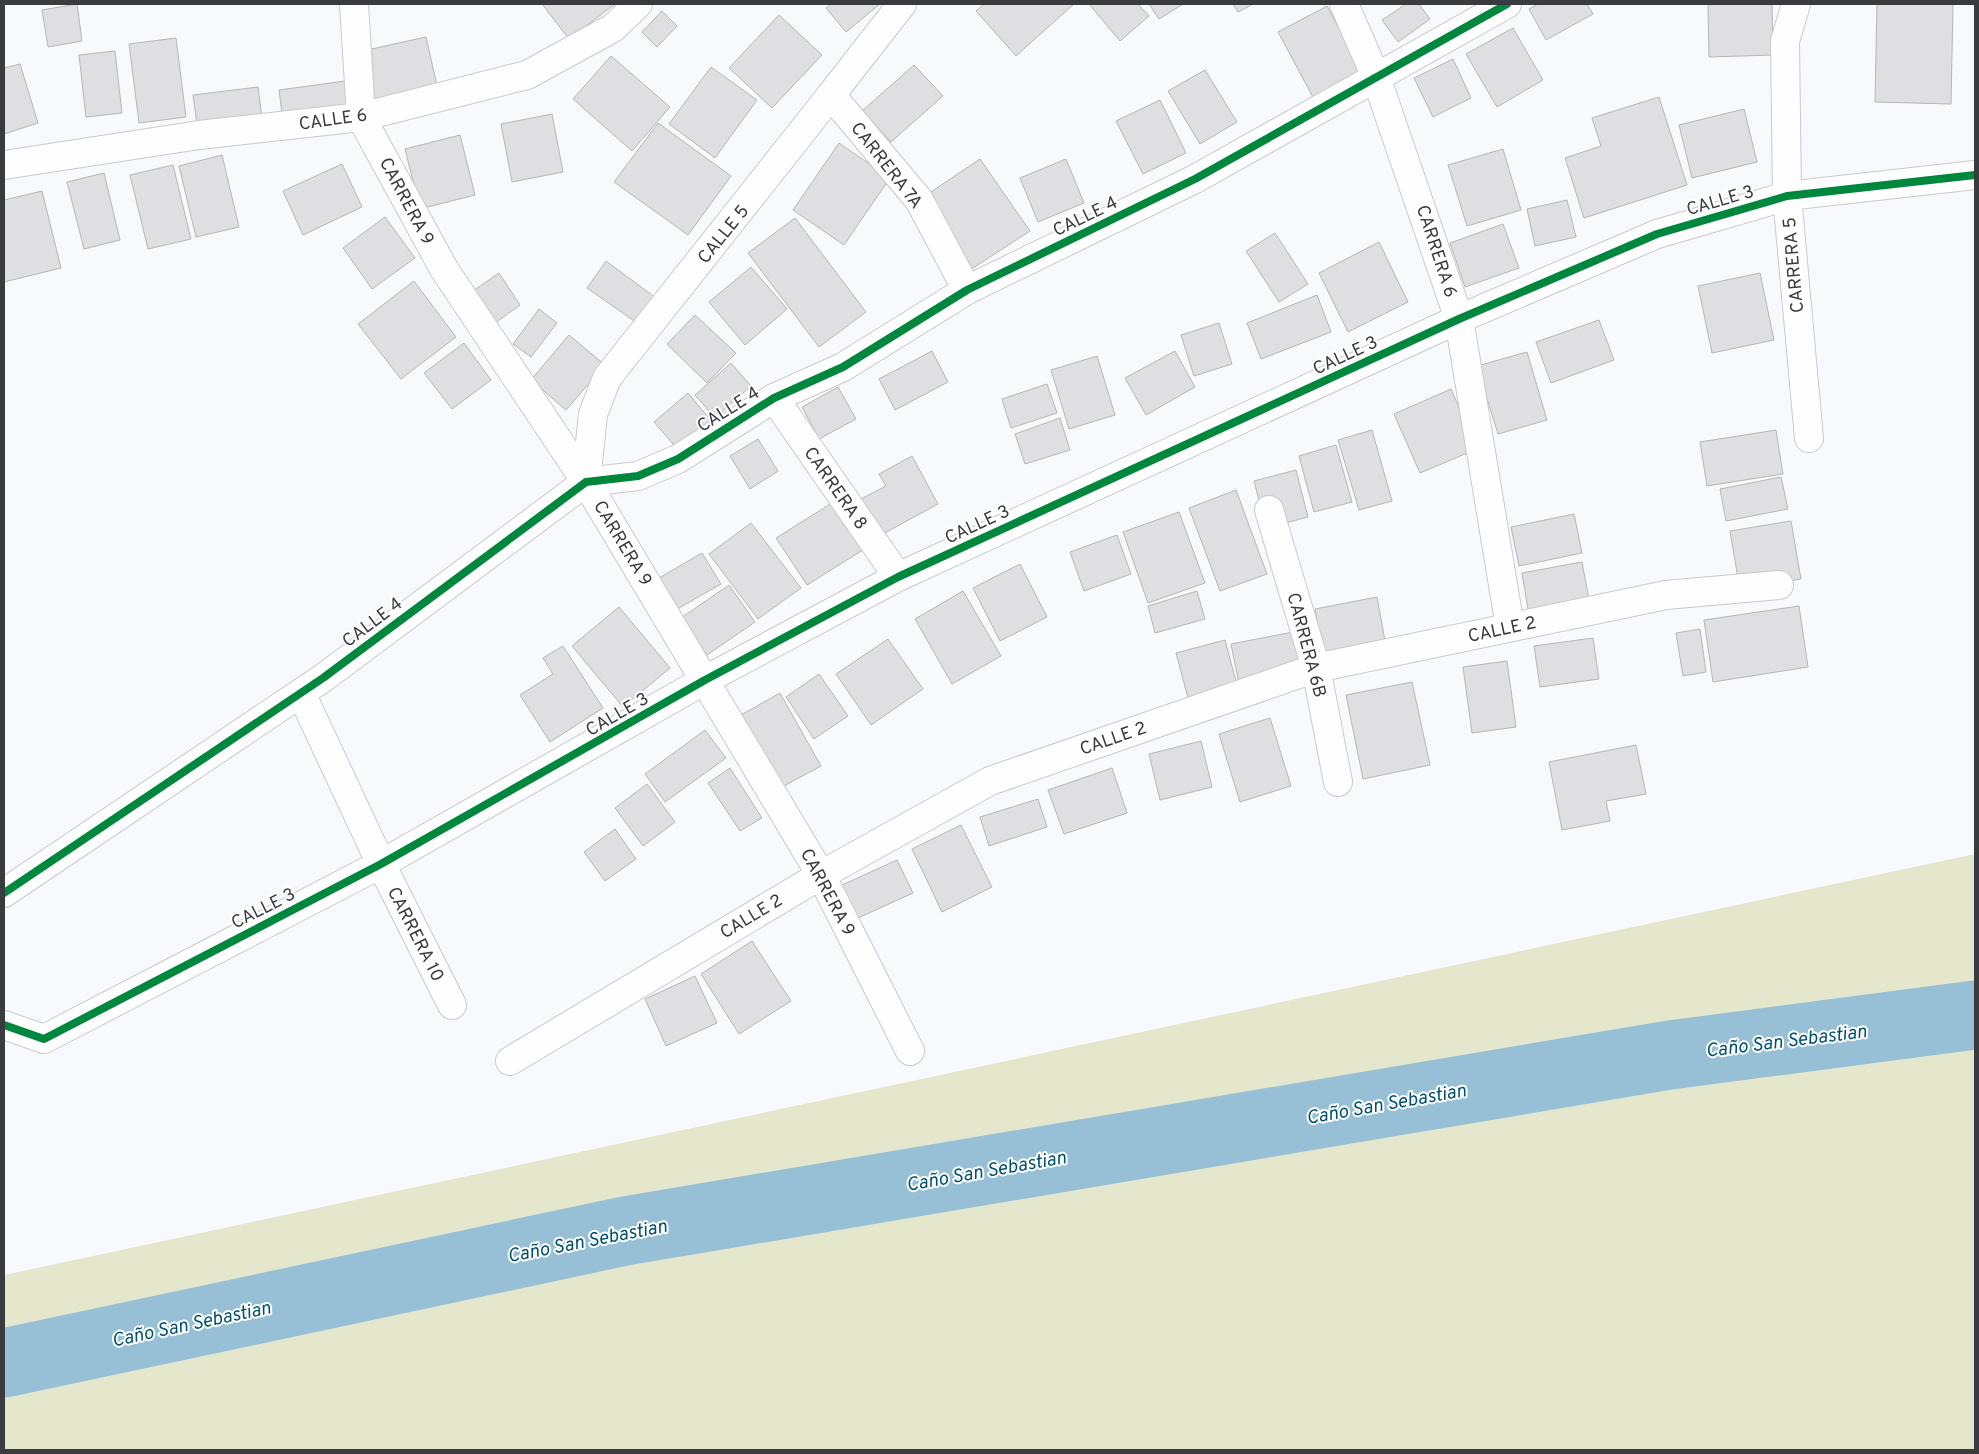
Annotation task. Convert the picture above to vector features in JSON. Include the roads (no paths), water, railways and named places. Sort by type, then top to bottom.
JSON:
[{"type":"street","name":"CARRERA 9","points":[[354,4],[361,117],[444,269],[586,482],[821,875],[910,1051]]},
{"type":"street","name":"CALLE 6","points":[[4,164],[199,135],[361,117],[527,75],[613,28],[638,4]]},
{"type":"street","name":"CALLE 5","points":[[586,482],[593,414],[607,378],[902,4]]},
{"type":"street","name":"CARRERA 6","points":[[1344,4],[1376,77],[1459,319],[1510,627]]},
{"type":"street","name":"CALLE 4","points":[[4,893],[301,693],[586,482],[638,476],[678,459],[774,398],[843,366],[967,290],[1195,179],[1507,4]]},
{"type":"street","name":"CARRERA 5","points":[[1796,4],[1785,41],[1786,196],[1809,438]]},
{"type":"street","name":"CARRERA 7A","points":[[832,95],[919,200],[967,290]]},
{"type":"street","name":"CALLE 3","points":[[4,1025],[44,1039],[381,864],[705,680],[898,577],[1459,319],[1656,234],[1786,196],[1975,175]]},
{"type":"street","name":"CARRERA 8","points":[[774,398],[898,577]]},
{"type":"street","name":"CARRERA 6B","points":[[1269,510],[1316,668],[1338,782]]},
{"type":"street","name":"CALLE 2","points":[[510,1061],[821,875],[990,781],[1316,668],[1666,595],[1779,585]]},
{"type":"street","name":"CARRERA 10","points":[[301,693],[381,864],[452,1004]]},
{"type":"waterway","name":"Caño San Sebastian","points":[[4,1363],[625,1231],[1670,1055],[1975,1015]]}]
